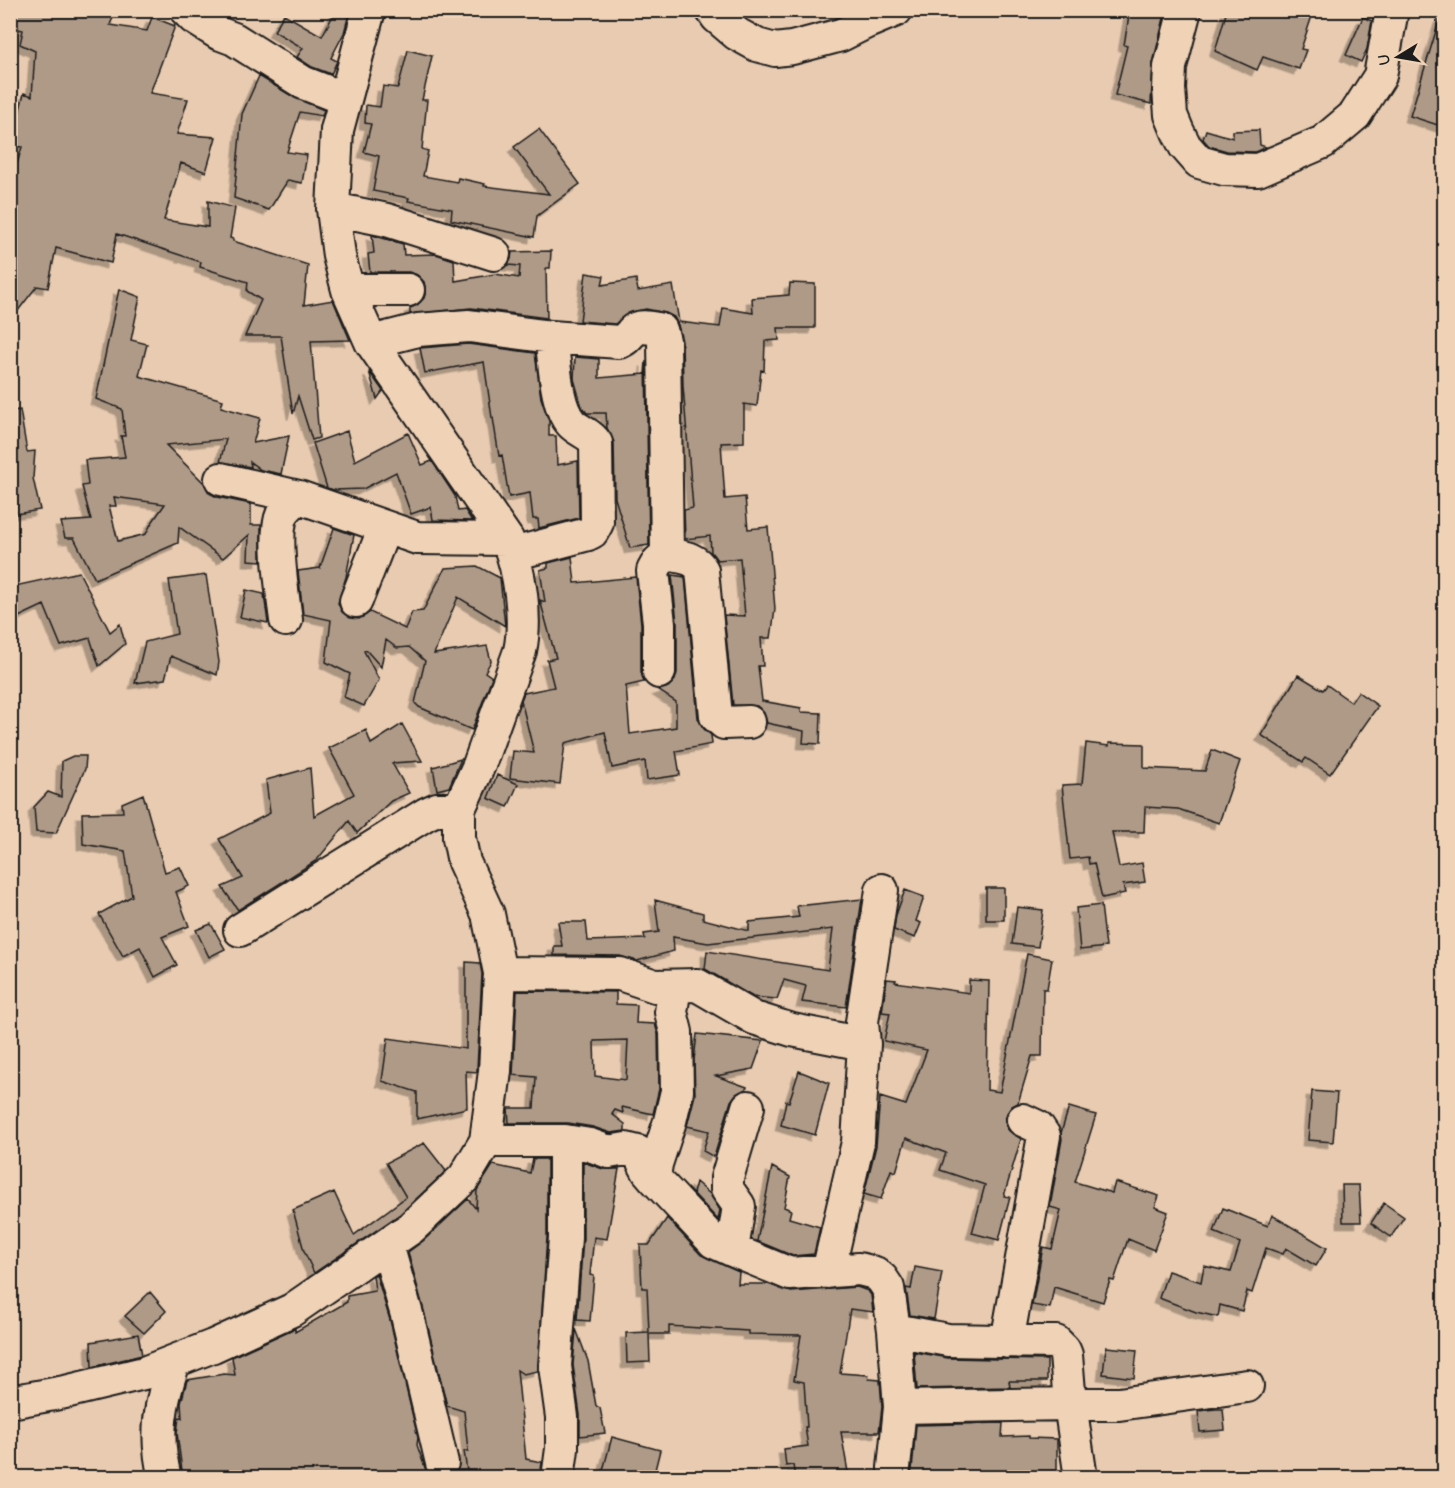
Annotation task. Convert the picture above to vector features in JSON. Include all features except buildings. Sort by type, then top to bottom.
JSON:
[{"type":"street","points":[[186,10],[194,18],[218,33],[234,39],[304,83],[345,99]]},
{"type":"street","points":[[10,1402],[65,1392],[144,1373],[213,1346],[292,1310],[411,1228],[464,1178],[486,1141],[495,1071],[500,974],[488,914],[462,854],[459,838],[459,809],[479,765],[520,651],[524,634],[523,617],[510,546],[371,342],[348,290],[339,256],[333,209],[337,130],[369,10]]},
{"type":"street","points":[[712,10],[737,34],[756,45],[775,50],[792,48],[840,35],[896,10]]},
{"type":"street","points":[[1185,10],[1170,67],[1171,115],[1178,132],[1185,146],[1199,162],[1224,169],[1258,171],[1323,142],[1355,115],[1380,76],[1392,10]]},
{"type":"street","points":[[333,209],[387,220],[494,254]]},
{"type":"street","points":[[348,290],[408,290]]},
{"type":"street","points":[[371,342],[418,330],[469,326],[551,337],[619,342],[626,339],[633,329],[649,328],[662,331],[667,554],[658,562],[653,571],[659,623],[659,672]]},
{"type":"street","points":[[221,479],[298,497],[417,538],[510,546],[588,534],[592,532],[597,523],[596,443],[593,438],[572,424],[563,411],[551,337]]},
{"type":"street","points":[[286,620],[279,568],[280,521],[284,511],[298,497]]},
{"type":"street","points":[[356,601],[385,527]]},
{"type":"street","points":[[667,554],[692,560],[702,570],[717,716],[724,723],[749,722]]},
{"type":"street","points":[[240,930],[426,814],[437,809],[459,809]]},
{"type":"street","points":[[828,1272],[858,1142],[864,1044],[862,1022],[882,890]]},
{"type":"street","points":[[500,974],[620,974],[655,986],[697,985],[754,1018],[792,1030],[864,1044]]},
{"type":"street","points":[[654,1178],[677,1091],[675,1032],[670,1012],[675,986]]},
{"type":"street","points":[[732,1250],[739,1206],[727,1189],[727,1179],[748,1107]]},
{"type":"street","points":[[1007,1342],[1044,1136],[1038,1126],[1023,1120]]},
{"type":"street","points":[[486,1141],[564,1141],[590,1145],[609,1152],[626,1149],[638,1152],[648,1171],[714,1242],[790,1274],[867,1270],[882,1279],[888,1288],[894,1330],[900,1407],[894,1468]]},
{"type":"street","points":[[558,1478],[562,1449],[562,1417],[555,1366],[564,1238],[564,1141]]},
{"type":"street","points":[[387,1245],[407,1315],[442,1463]]},
{"type":"street","points":[[894,1330],[948,1340],[1051,1341],[1060,1345],[1066,1355],[1070,1404],[1081,1478]]},
{"type":"street","points":[[165,1478],[161,1460],[159,1421],[164,1391],[174,1362]]},
{"type":"street","points":[[900,1407],[1119,1404],[1247,1386]]}]
